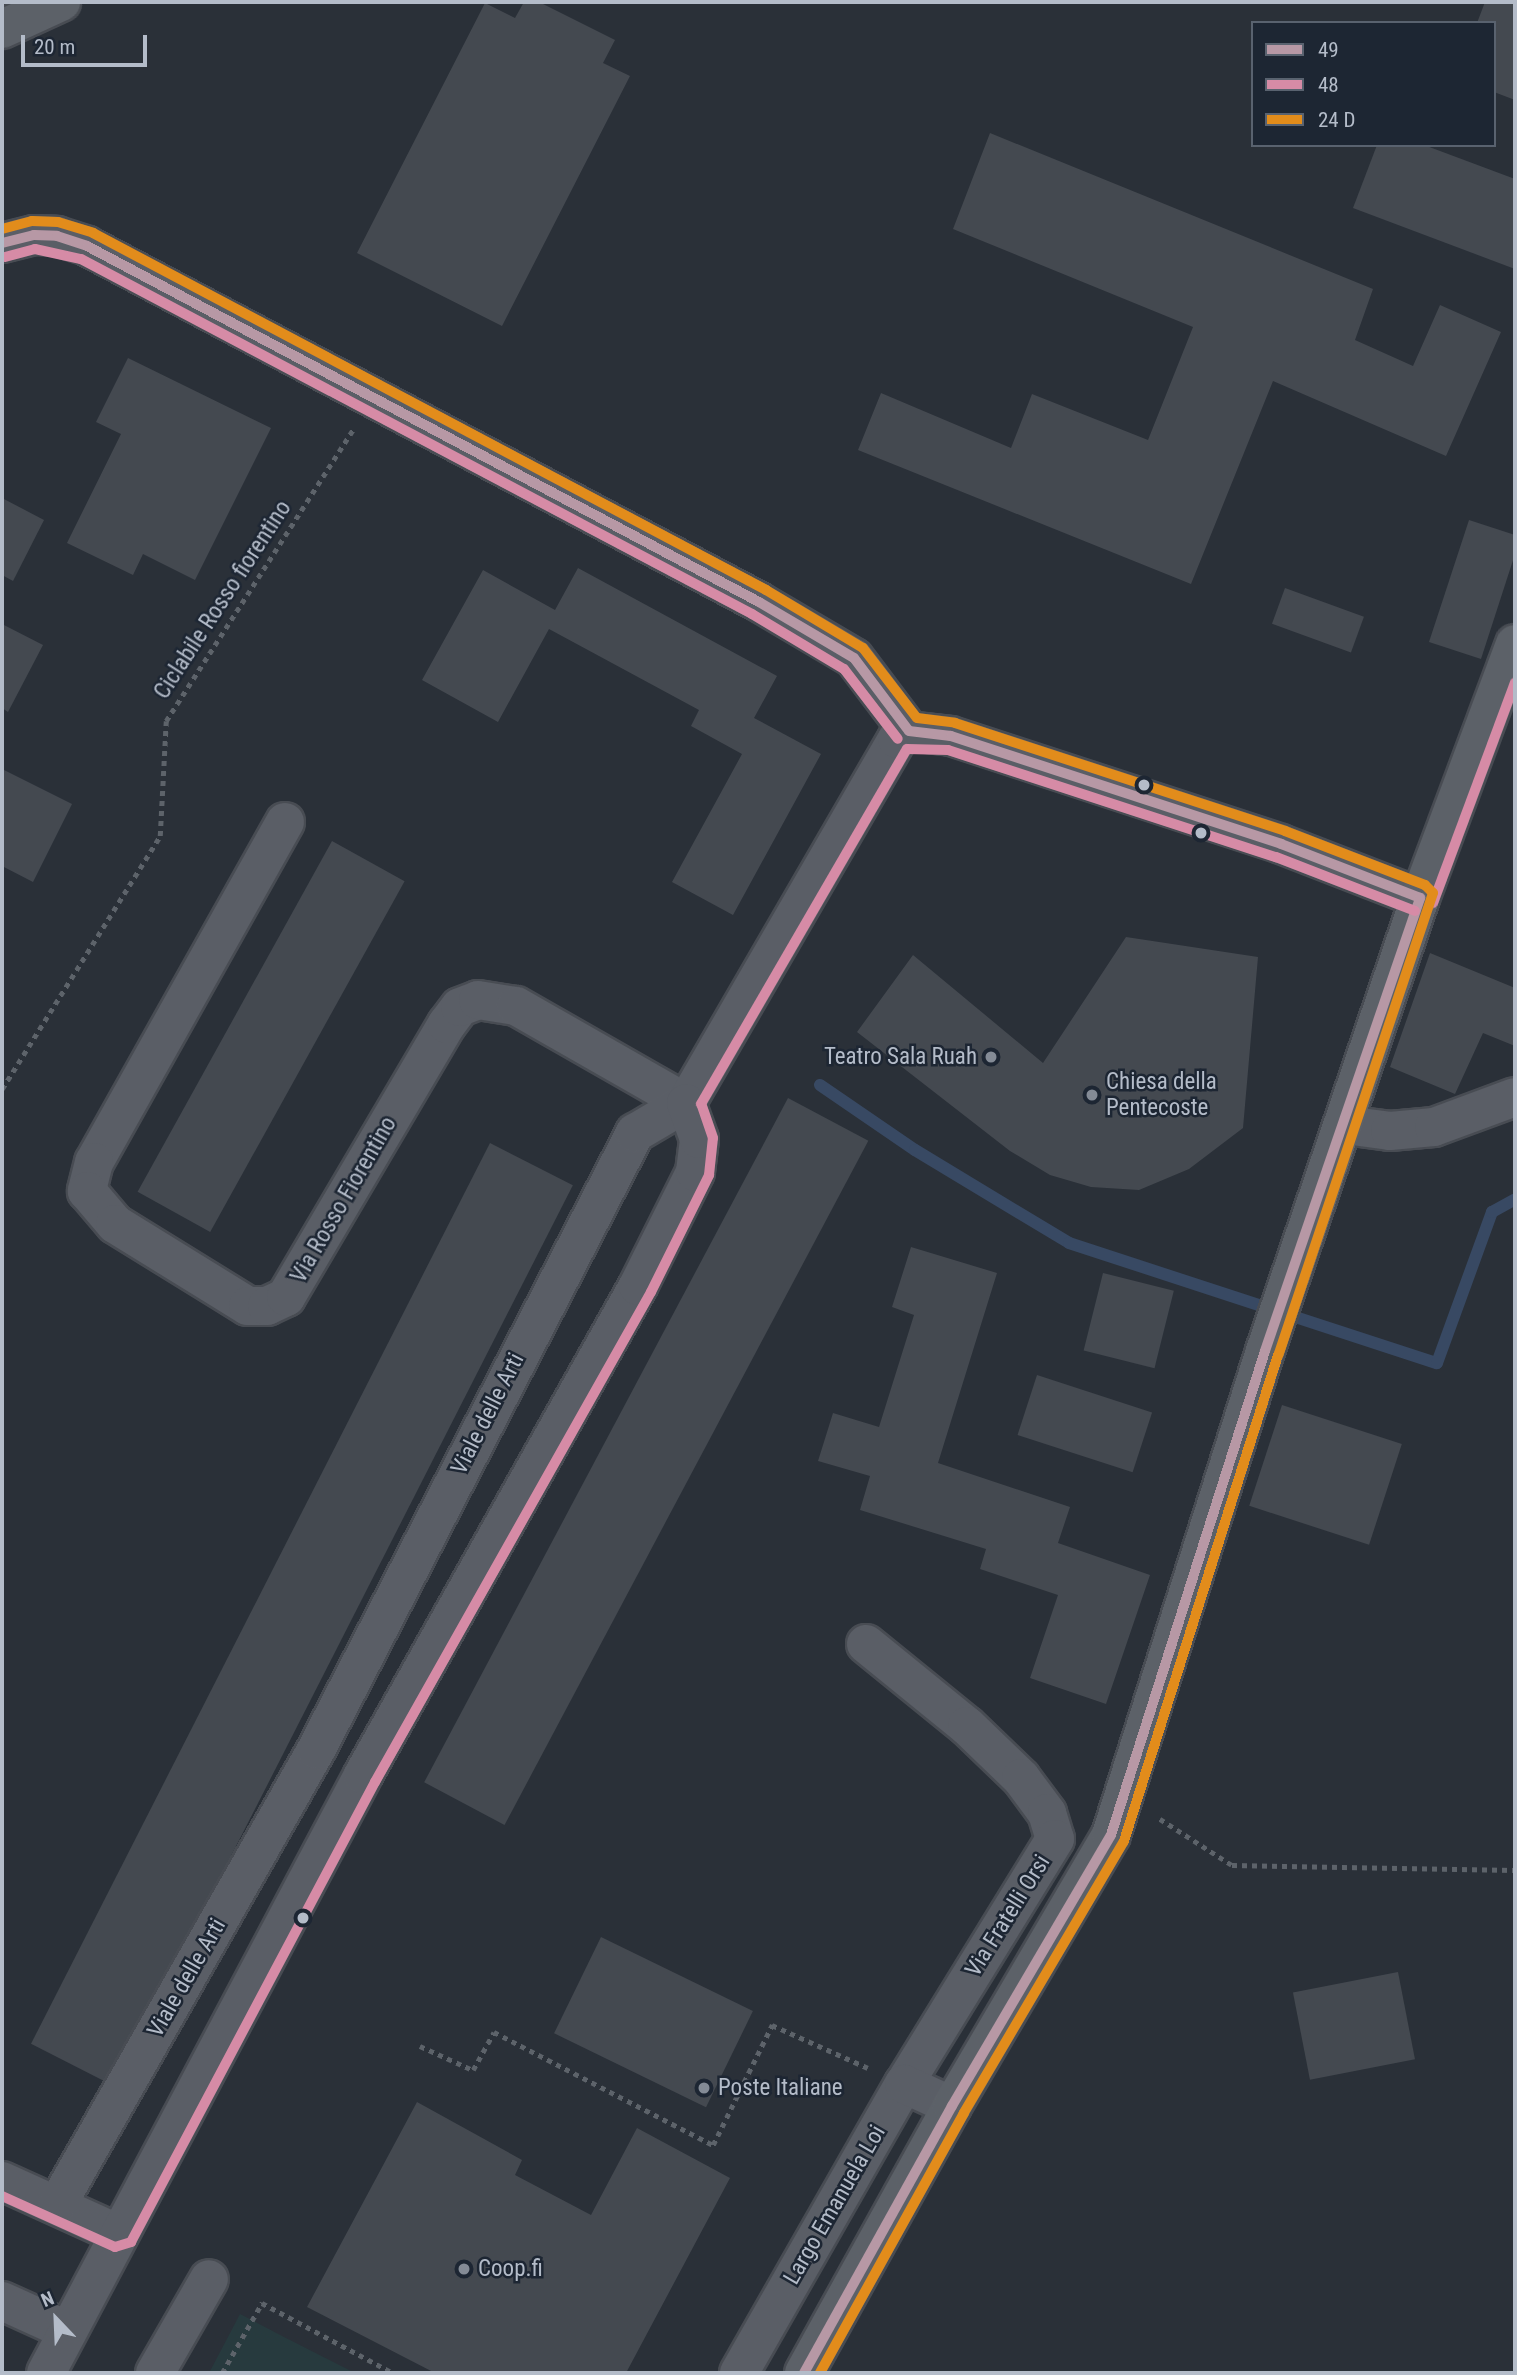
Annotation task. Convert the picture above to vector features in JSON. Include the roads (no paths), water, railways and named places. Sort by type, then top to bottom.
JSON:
[{"type":"main road","points":[[2,29],[61,2]]},
{"type":"main road","name":"Via Fratelli Orsi","points":[[804,2373],[952,2106],[1111,1835],[1126,1798],[1265,1351],[1345,1125],[1420,898],[1515,643]]},
{"type":"street","points":[[2,243],[34,235],[57,236],[87,246],[759,602],[854,658],[909,731],[951,736],[1281,844],[1420,898]]},
{"type":"street","name":"Viale delle Arti","points":[[57,2205],[316,1750],[635,1133],[686,1103],[869,781],[897,739],[909,731]]},
{"type":"street","name":"Via Rosso Fiorentino","points":[[285,822],[94,1161],[87,1191],[116,1224],[248,1306],[267,1306],[286,1297],[447,1024],[460,1007],[478,1000],[498,1000],[516,1006],[686,1103]]},
{"type":"street","points":[[1345,1125],[1390,1131],[1434,1127],[1515,1097]]},
{"type":"street","points":[[46,2373],[66,2330],[363,1775],[638,1286],[695,1172],[699,1139],[686,1103]]},
{"type":"street","name":"Via Fratelli Orsi","points":[[866,1644],[967,1727],[1021,1778],[1047,1813],[1055,1839],[904,2084]]},
{"type":"street","points":[[316,1750],[363,1775]]},
{"type":"street","points":[[904,2084],[952,2106]]},
{"type":"street","name":"Largo Emanuela Loi","points":[[739,2373],[904,2084]]},
{"type":"street","points":[[2,2181],[119,2235]]},
{"type":"street","points":[[155,2373],[209,2279]]},
{"type":"street","points":[[2,2301],[66,2330]]},
{"type":"waterway","points":[[820,1085],[915,1150],[1069,1243],[1437,1363],[1492,1212],[1515,1199]]},
{"type":"place","name":"Teatro Sala Ruah","points":[[991,1057]]},
{"type":"place","name":"Chiesa della Pentecoste","points":[[1092,1095]]},
{"type":"place","name":"Poste Italiane","points":[[704,2088]]},
{"type":"place","name":"Coop.fi","points":[[464,2269]]}]
